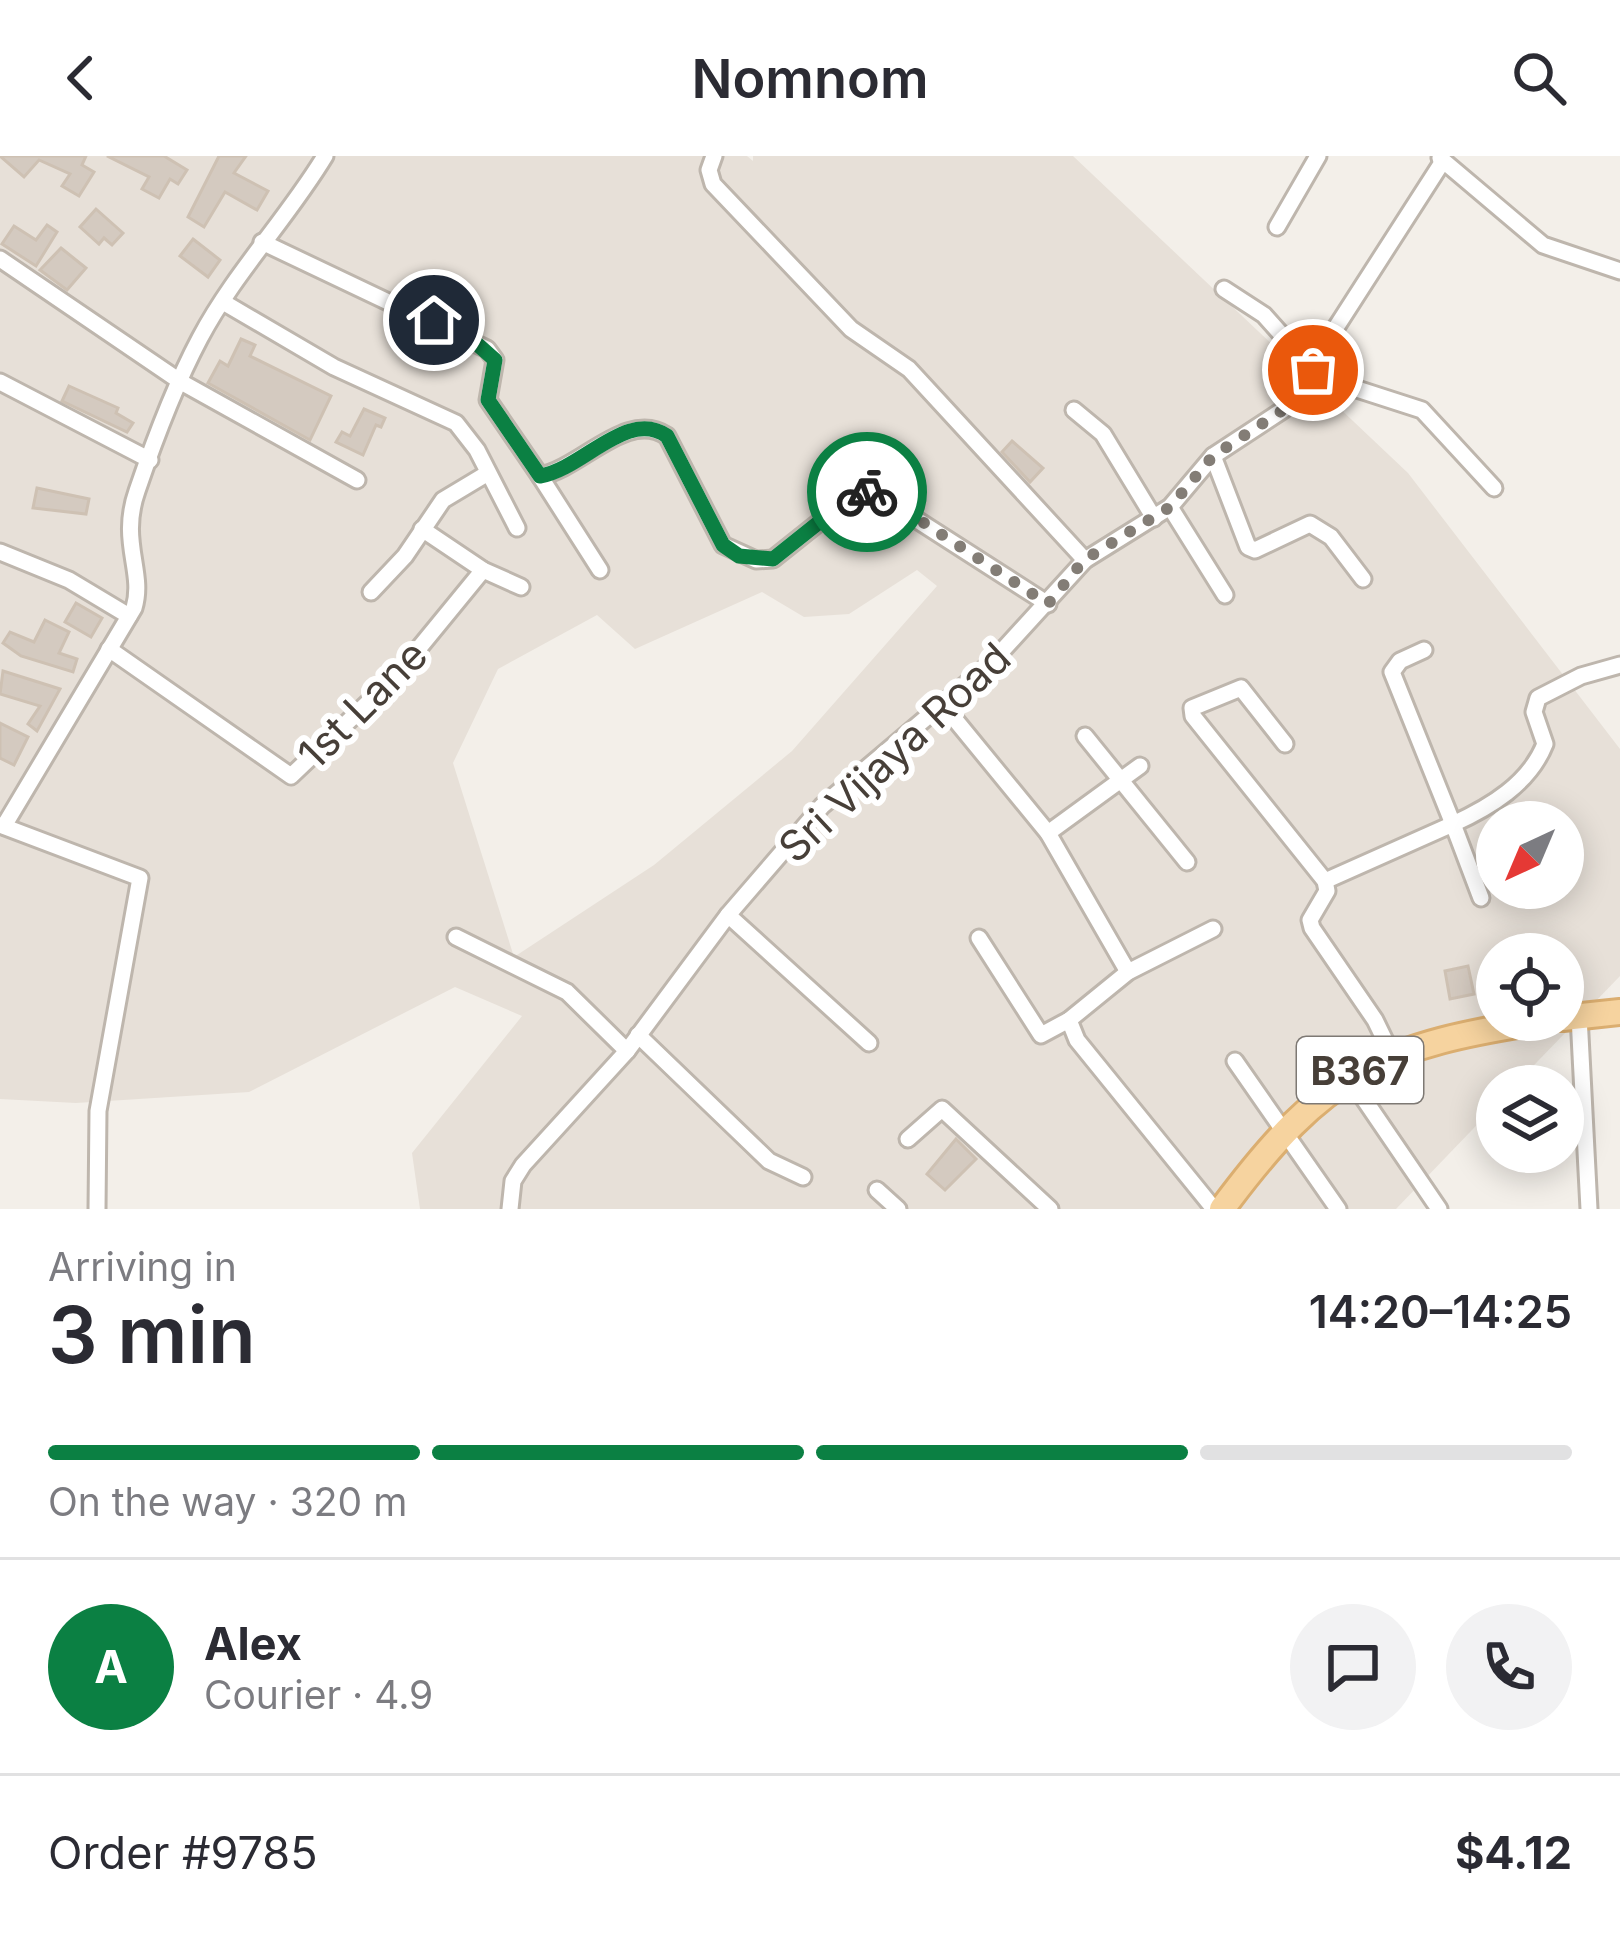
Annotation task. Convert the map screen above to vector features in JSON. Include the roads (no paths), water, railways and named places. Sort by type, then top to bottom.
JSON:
[{"type":"main road","points":[[1584,1016],[1620,1012]]},
{"type":"main road","name":"B367","points":[[1222,1208],[1282,1135],[1349,1077],[1390,1053],[1476,1030]]},
{"type":"street","points":[[97,1209],[98,1112],[140,878],[2,825],[138,595],[127,529],[181,382],[223,302],[325,156]]},
{"type":"street","points":[[714,156],[709,170],[713,184],[800,280],[850,329],[909,369],[1084,560]]},
{"type":"street","points":[[1277,226],[1318,156]]},
{"type":"street","points":[[1440,159],[1543,245],[1620,271]]},
{"type":"street","name":"Sri Vijaya Road","points":[[510,1209],[513,1181],[523,1166],[627,1051],[728,916],[822,806],[944,706],[1048,604],[1084,560],[1170,507],[1213,456],[1283,410],[1315,366],[1440,159]]},
{"type":"street","points":[[262,242],[487,349],[495,360],[488,400],[600,570]]},
{"type":"street","points":[[0,259],[181,382],[358,480]]},
{"type":"street","points":[[1224,289],[1264,315],[1315,366],[1380,399],[1406,400],[1423,410],[1494,488]]},
{"type":"street","points":[[223,302],[334,367],[446,416],[470,439],[518,528]]},
{"type":"street","points":[[0,382],[150,460]]},
{"type":"street","points":[[1074,410],[1102,434],[1154,518]]},
{"type":"street","points":[[540,476],[577,462],[637,426],[652,426],[667,436],[723,545],[739,556],[773,559],[857,492],[875,493],[1048,604]]},
{"type":"street","points":[[1213,456],[1248,548],[1255,550],[1310,524],[1331,537],[1363,579]]},
{"type":"street","points":[[371,592],[443,500],[488,472]]},
{"type":"street","points":[[1170,507],[1225,595]]},
{"type":"street","points":[[422,529],[483,570],[521,587]]},
{"type":"street","points":[[0,552],[69,580],[129,616]]},
{"type":"street","name":"1st Lane","points":[[109,649],[291,776],[397,675],[483,570]]},
{"type":"street","points":[[1424,650],[1400,661],[1392,672],[1476,885]]},
{"type":"street","points":[[1325,881],[1502,799],[1540,758],[1545,744],[1534,712],[1538,698],[1581,676],[1620,665]]},
{"type":"street","points":[[1285,744],[1241,688],[1192,708],[1193,716],[1325,881],[1327,891],[1310,920],[1312,928],[1375,1020],[1390,1053]]},
{"type":"street","points":[[944,706],[1048,833],[1128,972]]},
{"type":"street","points":[[1085,736],[1186,862]]},
{"type":"street","points":[[1048,833],[1140,766]]},
{"type":"street","points":[[728,916],[869,1042]]},
{"type":"street","points":[[979,938],[1037,1033],[1045,1034],[1069,1021],[1128,972],[1213,928]]},
{"type":"street","points":[[456,937],[567,992],[627,1051]]},
{"type":"street","points":[[1069,1021],[1077,1040],[1222,1208]]},
{"type":"street","points":[[638,1035],[769,1161],[803,1177]]},
{"type":"street","points":[[1573,1041],[1589,1209]]},
{"type":"street","points":[[1235,1061],[1282,1135],[1339,1209]]},
{"type":"street","points":[[1349,1077],[1439,1209]]},
{"type":"street","points":[[908,1139],[942,1109],[1050,1209]]},
{"type":"street","points":[[877,1190],[898,1209]]}]
